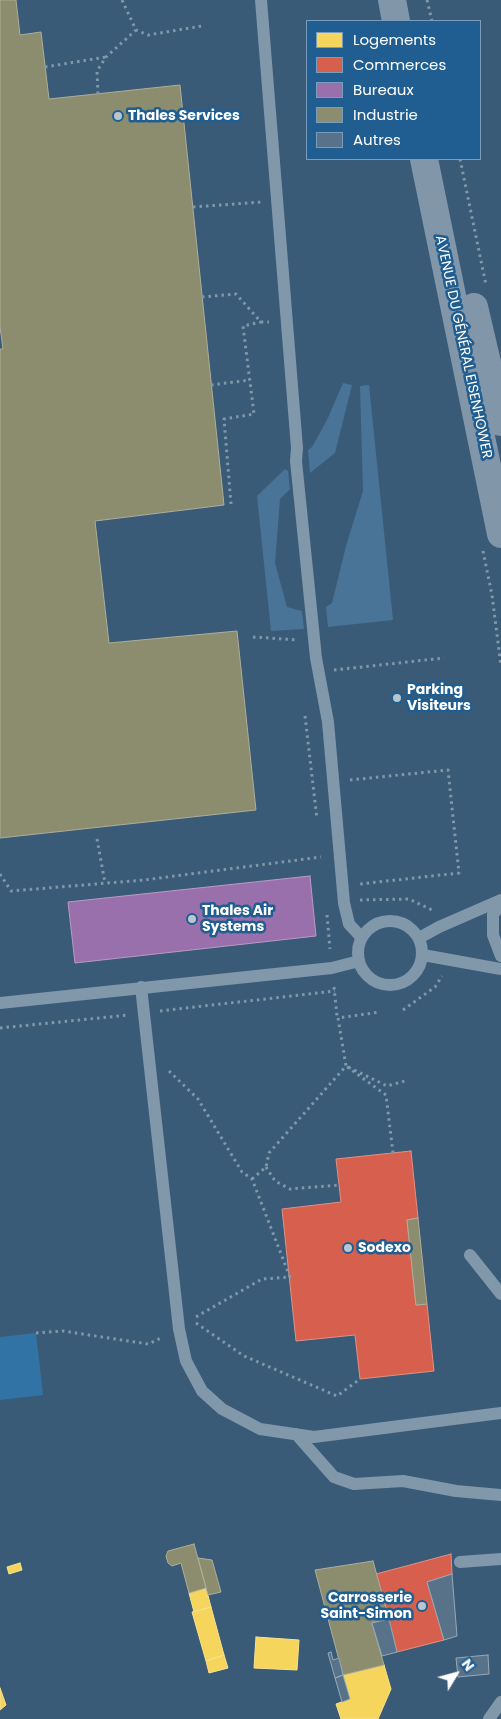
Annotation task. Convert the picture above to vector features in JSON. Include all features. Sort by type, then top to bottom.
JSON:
[{"type":"main road","points":[[392,0],[396,20]]},
{"type":"main road","points":[[412,0],[416,20]]},
{"type":"main road","name":"AVENUE DU GÉNÉRAL EISENHOWER","points":[[424,160],[501,534]]},
{"type":"main road","name":"AVENUE DU GÉNÉRAL EISENHOWER","points":[[444,160],[480,334],[501,422]]},
{"type":"lane","points":[[260,0],[297,448],[296,461],[319,672],[328,722],[343,886],[349,924],[361,937]]},
{"type":"lane","points":[[419,938],[439,927],[501,900]]},
{"type":"lane","points":[[501,905],[493,914],[493,935],[501,956]]},
{"type":"lane","points":[[391,920],[408,925],[419,938],[423,955],[416,973],[401,984],[389,985],[371,979],[359,961],[357,947],[361,937],[374,924],[391,920]]},
{"type":"lane","points":[[423,955],[501,969]]},
{"type":"lane","points":[[0,1002],[332,968],[359,961]]},
{"type":"lane","points":[[141,987],[179,1329],[186,1361],[202,1391],[222,1409],[260,1428],[314,1437],[501,1412]]},
{"type":"lane","points":[[470,1255],[501,1294]]},
{"type":"lane","points":[[296,1434],[334,1476],[354,1484],[403,1481],[456,1491],[501,1495]]},
{"type":"lane","points":[[460,1562],[501,1559]]},
{"type":"lane","points":[[489,1719],[501,1702]]},
{"type":"path","points":[[122,0],[136,30],[148,35],[202,26]]},
{"type":"path","points":[[427,0],[432,20]]},
{"type":"path","points":[[98,94],[96,71],[106,57],[136,30]]},
{"type":"path","points":[[45,67],[106,57]]},
{"type":"path","points":[[460,160],[487,290]]},
{"type":"path","points":[[193,207],[277,201]]},
{"type":"path","points":[[202,298],[236,294],[261,322]]},
{"type":"path","points":[[231,504],[224,420],[254,414],[243,326],[261,322],[287,323]]},
{"type":"path","points":[[211,386],[250,380]]},
{"type":"path","points":[[253,636],[298,640],[299,649]]},
{"type":"path","points":[[319,672],[444,658]]},
{"type":"path","points":[[313,784],[448,770],[459,873],[343,886]]},
{"type":"path","points":[[97,839],[105,883]]},
{"type":"path","points":[[0,874],[11,890],[105,883],[321,857]]},
{"type":"path","points":[[357,900],[409,899],[431,910],[439,909]]},
{"type":"path","points":[[403,1010],[435,986],[445,972]]},
{"type":"path","points":[[0,1028],[144,1013],[334,989],[337,1016]]},
{"type":"path","points":[[160,1011],[161,1020]]},
{"type":"path","points":[[380,1012],[338,1018],[346,1066],[386,1095],[393,1153]]},
{"type":"path","points":[[163,1066],[198,1099],[237,1164],[252,1179],[290,1277]]},
{"type":"path","points":[[346,1066],[387,1086],[405,1081]]},
{"type":"path","points":[[339,1185],[290,1189],[275,1181],[266,1167],[268,1153],[346,1066]]},
{"type":"path","points":[[252,1179],[266,1167]]},
{"type":"path","points":[[192,1319],[244,1356],[337,1396],[360,1379]]},
{"type":"shaded area","points":[[343,383],[352,385],[335,453],[310,473],[308,450],[312,447],[327,420]]},
{"type":"shaded area","points":[[369,385],[393,620],[328,627],[326,607],[332,603],[346,546],[363,491],[360,386]]},
{"type":"shaded area","points":[[285,469],[288,471],[290,489],[280,499],[275,563],[287,607],[302,611],[304,629],[271,631],[257,496]]},
{"type":"shaded area","points":[[36,1333],[43,1395],[0,1400],[0,1337]]},
{"type":"building: Logements","points":[[20,1563],[22,1570],[9,1574],[7,1567]]},
{"type":"building: Logements","points":[[206,1588],[211,1607],[194,1612],[189,1593]]},
{"type":"building: Logements","points":[[211,1607],[224,1655],[206,1661],[192,1612]]},
{"type":"building: Logements","points":[[256,1637],[299,1640],[297,1670],[254,1668]]},
{"type":"building: Logements","points":[[224,1655],[228,1668],[209,1673],[206,1661]]},
{"type":"building: Logements","points":[[384,1665],[391,1689],[378,1719],[341,1719],[336,1704],[350,1699],[343,1675]]},
{"type":"building: Logements","points":[[0,1688],[6,1705],[0,1710]]},
{"type":"building: Commerces","name":"Sodexo","points":[[411,1151],[418,1218],[407,1220],[416,1305],[427,1304],[434,1371],[360,1379],[355,1335],[296,1341],[282,1209],[341,1202],[336,1159]]},
{"type":"building: Commerces","points":[[451,1554],[452,1574],[427,1582],[444,1640],[397,1652],[376,1574]]},
{"type":"building: Bureaux","name":"Thales Air Systems","points":[[310,876],[316,936],[75,963],[68,902]]},
{"type":"building: Industrie","points":[[0,0],[16,0],[20,35],[41,32],[49,99],[180,85],[224,505],[95,521],[109,643],[237,631],[256,810],[0,838],[0,349],[3,349],[0,327]]},
{"type":"building: Industrie","points":[[418,1218],[427,1304],[416,1305],[407,1220]]},
{"type":"building: Industrie","points":[[194,1544],[206,1588],[189,1593],[181,1563],[172,1566],[168,1563],[166,1556],[168,1551]]},
{"type":"building: Industrie","points":[[198,1558],[212,1560],[221,1592],[208,1595]]},
{"type":"building: Industrie","points":[[373,1561],[389,1619],[372,1623],[384,1665],[343,1675],[315,1570]]},
{"type":"building: Autres","points":[[452,1574],[457,1636],[444,1640],[427,1582]]},
{"type":"building: Autres","points":[[389,1619],[397,1652],[382,1656],[372,1623]]},
{"type":"building: Autres","points":[[331,1652],[333,1660],[339,1658],[343,1675],[335,1678],[328,1653]]},
{"type":"building: Autres","points":[[488,1655],[489,1674],[458,1677],[456,1658]]},
{"type":"building: Autres","points":[[343,1675],[350,1699],[342,1702],[335,1678]]},
{"type":"place","name":"Thales Services","points":[[118,116]]},
{"type":"place","name":"Parking Visiteurs","points":[[397,698]]},
{"type":"place","name":"Thales Air Systems","points":[[192,919]]},
{"type":"place","name":"Sodexo","points":[[348,1248]]},
{"type":"place","name":"Carrosserie Saint-Simon","points":[[422,1606]]}]
